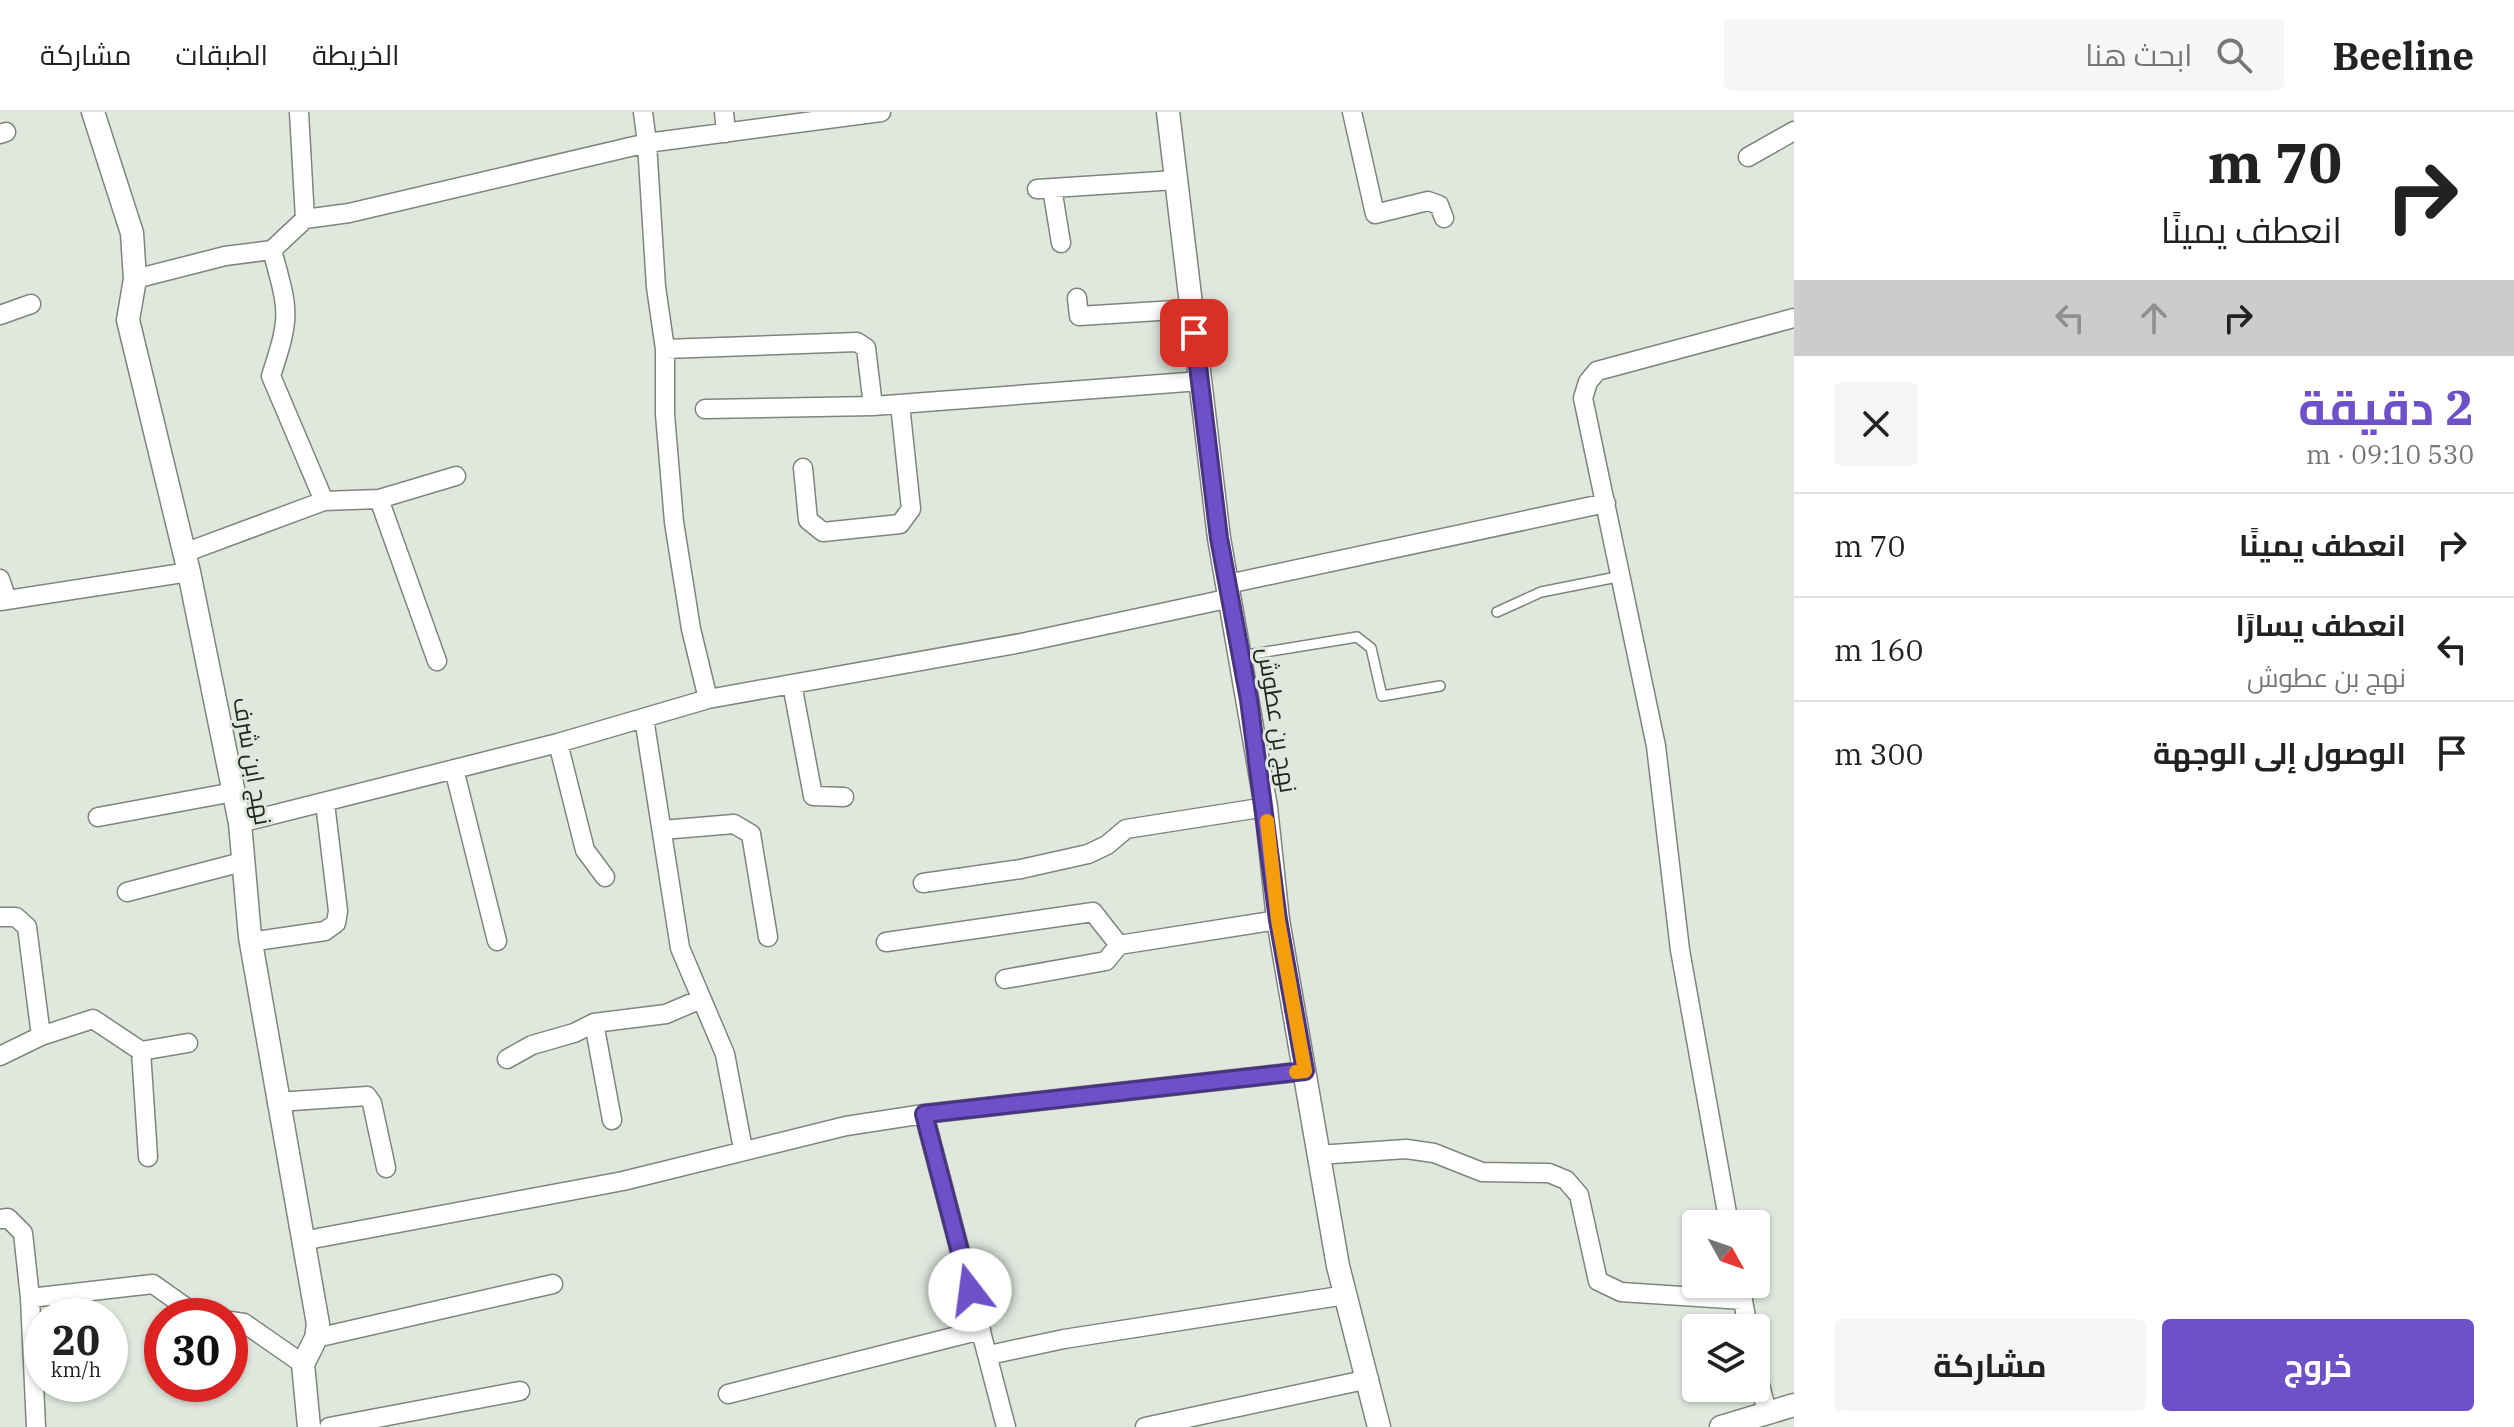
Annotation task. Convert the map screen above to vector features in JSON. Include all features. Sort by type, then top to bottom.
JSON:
[{"type":"street","name":"نهج ابن شرف","points":[[93,112],[132,233],[135,279],[128,320],[187,563],[240,823],[250,942],[318,1324],[316,1338]]},
{"type":"street","points":[[299,112],[305,219]]},
{"type":"street","points":[[643,112],[656,287],[665,349],[665,414],[674,522],[691,629],[708,699]]},
{"type":"street","points":[[724,112],[726,133]]},
{"type":"street","points":[[135,279],[225,256],[272,250],[305,219],[349,213],[647,143],[881,112]]},
{"type":"street","name":"نهج بن عطوش","points":[[1168,112],[1200,381],[1229,591],[1266,807],[1278,920],[1318,1155],[1346,1295],[1379,1427]]},
{"type":"street","points":[[1352,112],[1375,214],[1428,201],[1439,205],[1444,218]]},
{"type":"street","points":[[1748,157],[1794,131]]},
{"type":"street","points":[[1061,243],[1044,188],[1176,180]]},
{"type":"street","points":[[272,250],[288,324],[271,376],[324,501]]},
{"type":"street","points":[[1077,298],[1079,316],[1191,309]]},
{"type":"street","points":[[0,315],[31,304]]},
{"type":"street","points":[[1727,1210],[1683,966],[1656,746],[1583,398],[1588,382],[1597,371],[1794,318]]},
{"type":"street","points":[[665,349],[857,342],[866,348],[873,406]]},
{"type":"street","points":[[705,409],[873,406],[1200,381]]},
{"type":"street","points":[[803,468],[808,520],[823,532],[900,524],[911,509],[900,404]]},
{"type":"street","points":[[0,579],[3,600],[187,563],[324,501],[379,499],[456,476]]},
{"type":"street","points":[[379,499],[437,661]]},
{"type":"street","points":[[240,823],[558,743],[708,699],[1021,643],[1606,503]]},
{"type":"street","points":[[792,684],[813,796],[844,797]]},
{"type":"street","points":[[644,718],[680,948],[725,1054],[743,1149]]},
{"type":"street","points":[[558,743],[585,850],[605,877]]},
{"type":"street","points":[[454,769],[497,941]]},
{"type":"street","points":[[98,817],[234,792]]},
{"type":"street","points":[[250,942],[325,931],[336,923],[338,911],[325,803]]},
{"type":"street","points":[[923,883],[1021,869],[1088,854],[1107,845],[1126,829],[1266,807]]},
{"type":"street","points":[[662,830],[734,824],[751,834],[768,937]]},
{"type":"street","points":[[127,892],[242,862]]},
{"type":"street","points":[[886,942],[1093,912],[1119,945]]},
{"type":"street","points":[[0,917],[16,917],[27,927],[41,1036]]},
{"type":"street","points":[[1005,979],[1106,961],[1119,945],[1278,920]]},
{"type":"street","points":[[507,1059],[532,1045],[574,1033],[594,1023],[666,1014],[701,999]]},
{"type":"street","points":[[0,1056],[41,1036],[93,1019],[102,1021],[141,1051],[188,1043]]},
{"type":"street","points":[[594,1023],[612,1120]]},
{"type":"street","points":[[141,1051],[148,1157]]},
{"type":"street","points":[[302,1241],[623,1181],[846,1126],[924,1114],[1305,1071]]},
{"type":"street","points":[[277,1102],[367,1096],[372,1103],[386,1168]]},
{"type":"street","points":[[924,1114],[1006,1427]]},
{"type":"street","points":[[1318,1155],[1406,1149],[1434,1153],[1482,1172],[1549,1173],[1566,1180],[1579,1195],[1598,1281],[1621,1292],[1682,1292]]},
{"type":"street","points":[[0,1219],[8,1218],[23,1233],[30,1298],[153,1284],[173,1298]]},
{"type":"street","points":[[309,1427],[303,1364],[316,1338],[553,1284]]},
{"type":"street","points":[[989,1355],[1064,1339],[1346,1295]]},
{"type":"street","points":[[248,1326],[303,1364]]},
{"type":"street","points":[[728,1394],[981,1330]]},
{"type":"street","points":[[1145,1427],[1369,1379]]},
{"type":"street","points":[[329,1427],[520,1391]]},
{"type":"street","points":[[35,1402],[36,1427]]},
{"type":"street","points":[[1764,1402],[1767,1412]]},
{"type":"street","points":[[1721,1427],[1794,1405]]},
{"type":"lane","points":[[1497,612],[1541,592],[1622,576]]},
{"type":"lane","points":[[1241,656],[1357,637],[1371,648],[1382,696],[1440,686]]},
{"type":"slow traffic","points":[[1267,821],[1278,920],[1305,1071],[1296,1072]]},
{"type":"route","points":[[970,1290],[924,1114],[1305,1071],[1278,920],[1266,807],[1249,700],[1219,538],[1194,333]]}]
